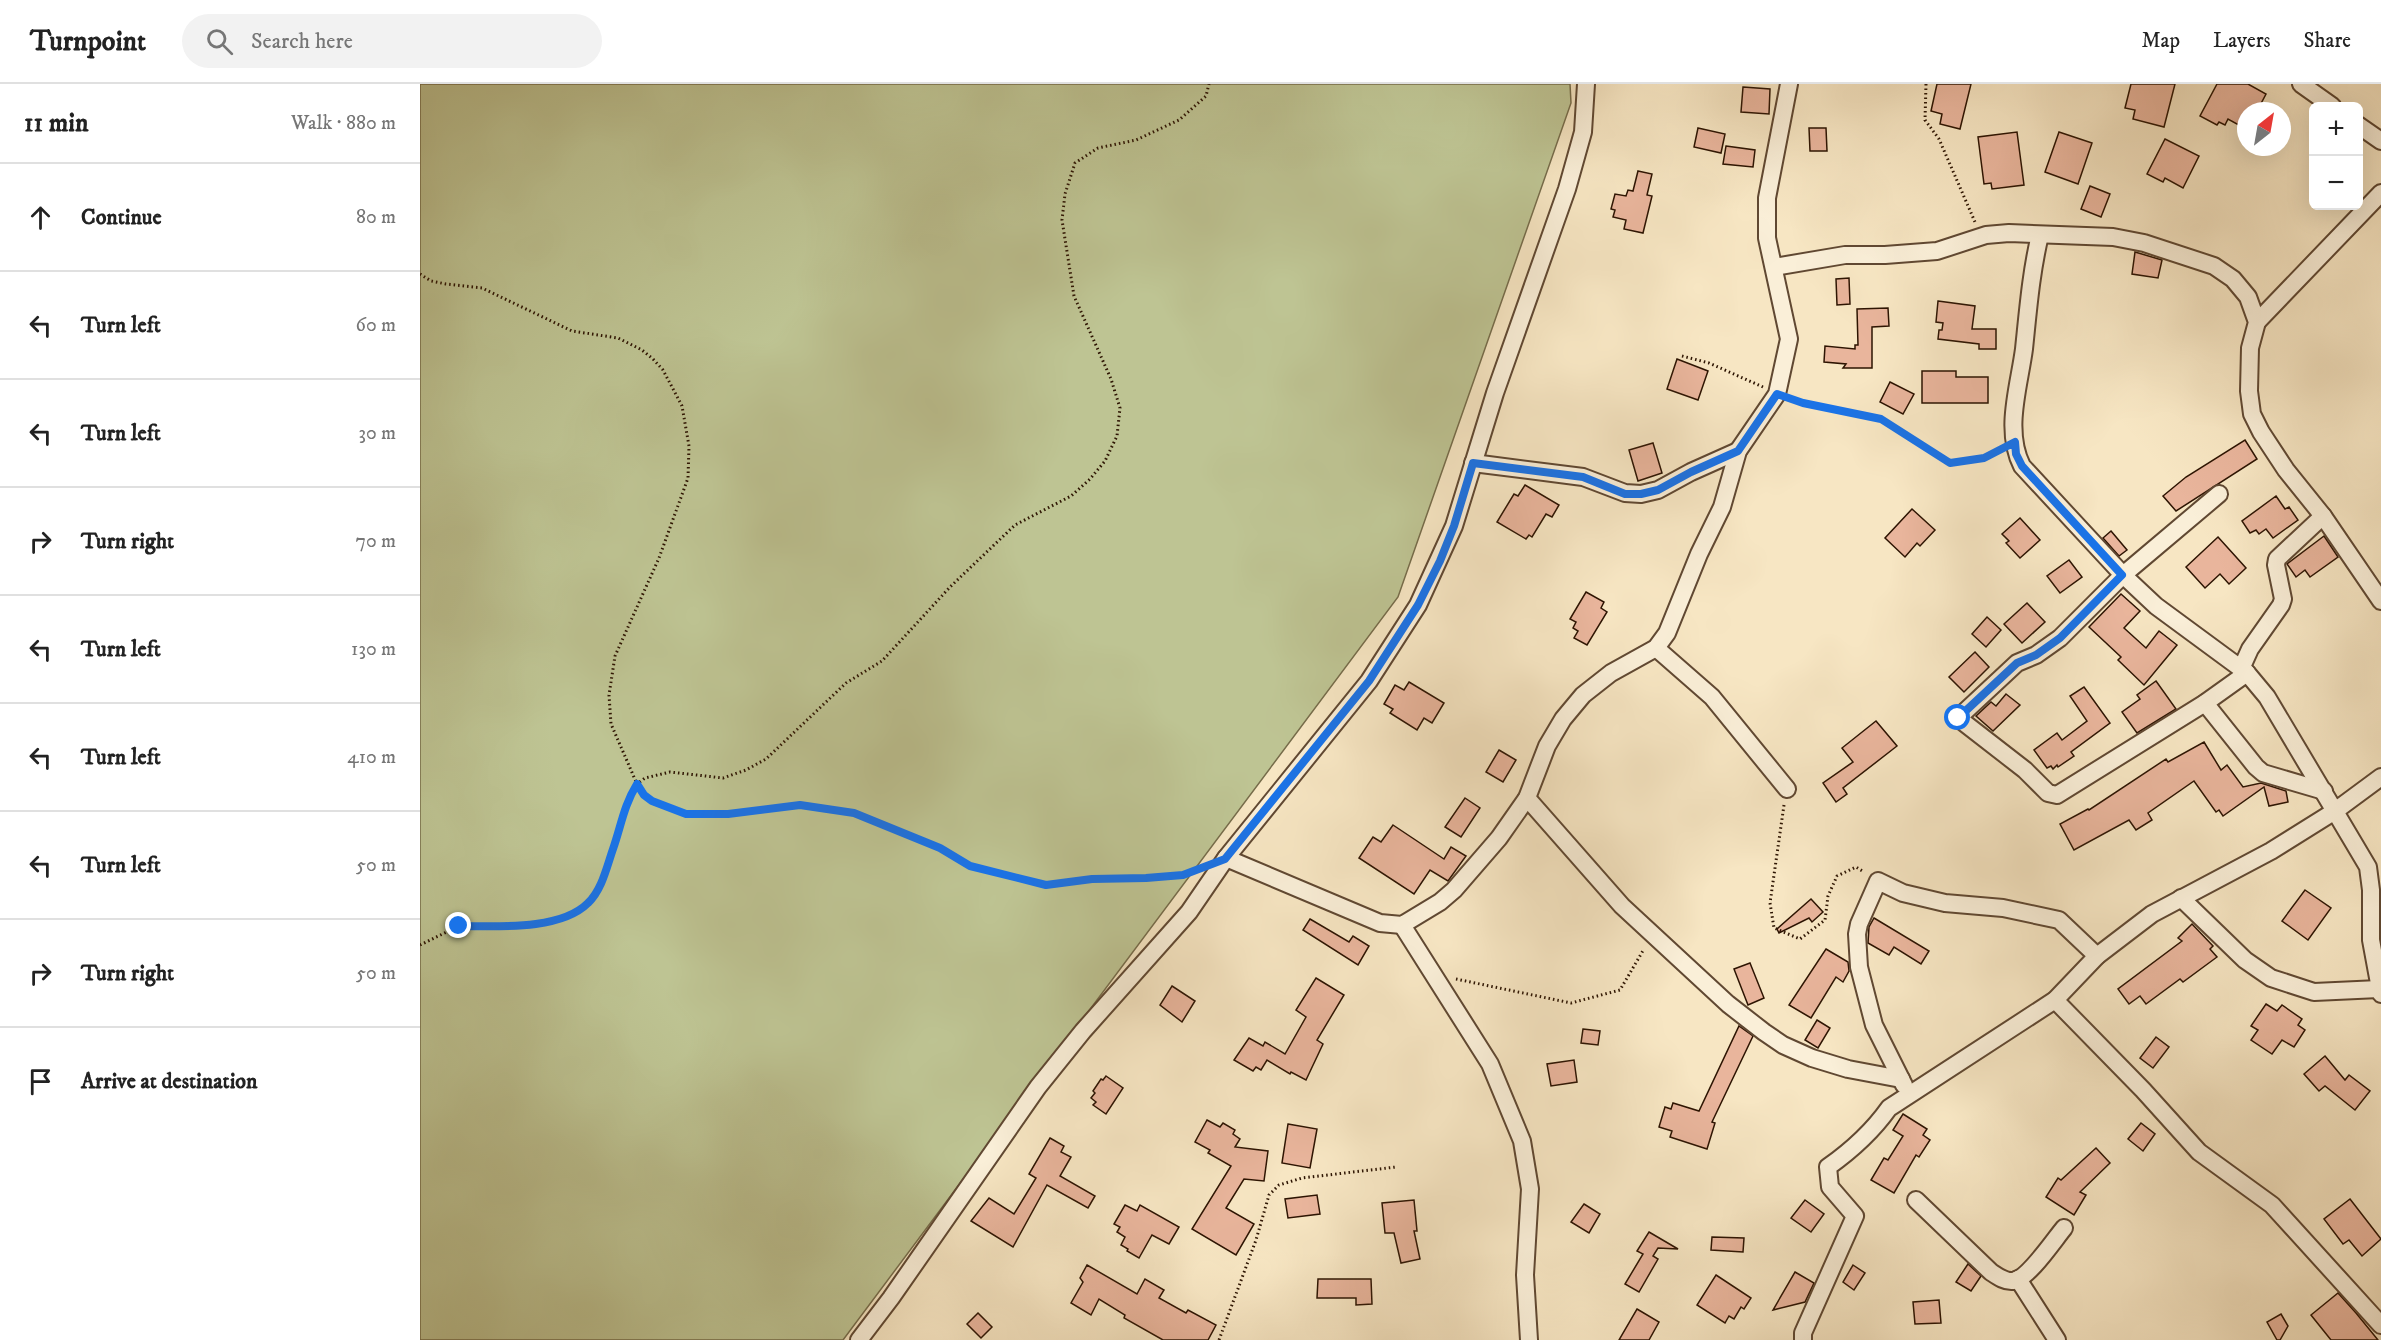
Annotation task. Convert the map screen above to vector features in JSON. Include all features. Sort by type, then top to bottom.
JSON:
[{"type":"street","points":[[859,1340],[891,1298],[1038,1087],[1083,1031],[1189,912],[1225,859],[1369,681],[1412,615],[1440,561],[1454,526],[1498,382],[1567,189],[1583,132],[1586,84]]},
{"type":"street","points":[[1225,859],[1380,923],[1402,924],[1440,902],[1454,890],[1499,838],[1527,798],[1547,746],[1563,719],[1582,695],[1611,673],[1656,648],[1668,633],[1699,554],[1722,507],[1738,451],[1777,394],[1789,339],[1767,238],[1767,198],[1789,84]]},
{"type":"street","points":[[2301,84],[2326,102]]},
{"type":"street","points":[[2363,128],[2381,141]]},
{"type":"street","points":[[2381,193],[2257,322],[2250,348],[2252,414],[2261,432],[2286,471],[2323,516],[2381,602]]},
{"type":"street","points":[[1774,267],[1845,255],[1885,255],[1937,250],[1986,235],[2008,233],[2113,237],[2134,241],[2214,266],[2233,279],[2248,297],[2257,322]]},
{"type":"street","points":[[2040,235],[2035,255],[2024,350],[2014,402],[2016,454],[2022,466],[2122,575],[2156,606],[2244,671],[2267,697],[2368,867],[2371,890],[2371,940],[2380,992],[2314,992],[2271,978],[2245,960],[2181,898]]},
{"type":"street","points":[[1473,463],[1583,477],[1625,494],[1641,494],[1658,490],[1738,451]]},
{"type":"street","points":[[2219,494],[2122,575],[2060,638],[2036,655],[2017,663],[1958,718],[2025,770],[2048,793],[2057,795],[2205,703],[2244,671],[2250,649],[2283,599],[2276,565],[2277,559],[2323,516]]},
{"type":"street","points":[[1656,648],[1712,697],[1787,789]]},
{"type":"street","points":[[2205,703],[2263,773],[2324,791]]},
{"type":"street","points":[[1803,1340],[1803,1333],[1855,1216],[1830,1187],[1828,1167],[1849,1152],[1878,1124],[1905,1086],[2055,1000],[2097,956],[2152,914],[2271,851],[2335,811],[2381,777]]},
{"type":"street","points":[[1527,798],[1622,906],[1728,1004],[1783,1046],[1905,1086]]},
{"type":"street","points":[[1905,1086],[1874,1025],[1859,967],[1857,934],[1859,924],[1878,881],[1903,893],[1945,903],[2003,908],[2059,920],[2097,956]]},
{"type":"street","points":[[1402,924],[1490,1064],[1522,1142],[1530,1189],[1525,1275],[1529,1340]]},
{"type":"street","points":[[2055,1000],[2143,1090],[2199,1152],[2272,1205],[2381,1325]]},
{"type":"street","points":[[1916,1200],[1991,1272],[2002,1279],[2012,1281],[2018,1279],[2034,1265],[2064,1228]]},
{"type":"street","points":[[2018,1279],[2057,1340]]},
{"type":"path","points":[[420,945],[459,926],[544,923],[565,917],[588,904],[600,885],[626,802],[637,784],[645,778],[670,772],[723,778],[746,770],[766,759],[846,683],[882,661],[950,587],[1015,525],[1071,496],[1090,479],[1105,461],[1117,436],[1120,408],[1111,379],[1074,296],[1062,220],[1065,194],[1075,163],[1098,148],[1136,140],[1179,120],[1206,96],[1209,84]]},
{"type":"path","points":[[1926,84],[1925,120],[1939,139],[1973,219],[1986,235]]},
{"type":"path","points":[[420,274],[431,281],[482,288],[572,332],[618,338],[642,350],[663,369],[682,406],[689,446],[688,478],[658,558],[615,656],[609,695],[611,724],[637,784],[644,795],[652,801],[686,814],[728,814],[800,805],[854,813],[940,848],[970,866],[1046,885],[1092,879],[1183,875],[1225,859]]},
{"type":"path","points":[[1682,356],[1709,363],[1777,394],[1803,403],[1881,419],[1950,463],[1984,458],[2015,442]]},
{"type":"path","points":[[1787,789],[1770,903],[1774,928],[1800,939],[1825,920],[1828,896],[1837,876],[1856,867],[1878,881]]},
{"type":"path","points":[[1434,975],[1571,1003],[1620,990],[1652,934]]},
{"type":"path","points":[[1218,1340],[1256,1240],[1269,1195],[1279,1185],[1302,1178],[1396,1167]]},
{"type":"green space","points":[[420,84],[1570,84],[1571,103],[1398,597],[843,1340],[420,1340]]},
{"type":"building","points":[[1937,84],[1971,84],[1960,129],[1940,124],[1942,114],[1931,111]]},
{"type":"building","points":[[2131,84],[2175,84],[2164,127],[2133,119],[2135,110],[2125,108]]},
{"type":"building","points":[[2217,84],[2248,84],[2266,94],[2262,102],[2237,102],[2237,124],[2228,119],[2225,125],[2219,122],[2217,125],[2200,116]]},
{"type":"building","points":[[1743,87],[1770,89],[1769,114],[1741,112]]},
{"type":"building","points":[[1698,128],[1725,134],[1721,153],[1694,147]]},
{"type":"building","points":[[1809,128],[1826,128],[1827,151],[1810,151]]},
{"type":"building","points":[[2017,132],[2024,185],[1992,189],[1991,183],[1984,184],[1978,137]]},
{"type":"building","points":[[2059,132],[2092,143],[2078,184],[2045,172]]},
{"type":"building","points":[[2165,139],[2199,156],[2183,188],[2165,178],[2163,182],[2147,174]]},
{"type":"building","points":[[1726,146],[1755,150],[1753,167],[1723,164]]},
{"type":"building","points":[[1638,171],[1652,174],[1647,195],[1652,196],[1643,233],[1624,229],[1626,220],[1613,217],[1615,210],[1611,209],[1615,194],[1626,196],[1628,190],[1633,191]]},
{"type":"building","points":[[2090,186],[2110,194],[2101,217],[2081,209]]},
{"type":"building","points":[[2135,252],[2162,260],[2158,278],[2132,274]]},
{"type":"building","points":[[1849,278],[1850,304],[1837,305],[1836,279]]},
{"type":"building","points":[[1938,301],[1975,306],[1972,329],[1996,329],[1996,349],[1979,349],[1979,344],[1938,339],[1943,323],[1936,322]]},
{"type":"building","points":[[1888,308],[1889,326],[1872,327],[1872,368],[1843,368],[1846,364],[1824,362],[1825,346],[1855,349],[1855,345],[1858,345],[1857,309]]},
{"type":"building","points":[[1677,359],[1708,371],[1698,400],[1667,389]]},
{"type":"building","points":[[1922,371],[1956,371],[1956,377],[1988,377],[1988,403],[1922,403]]},
{"type":"building","points":[[1890,382],[1914,394],[1903,414],[1880,402]]},
{"type":"building","points":[[2245,440],[2257,459],[2176,511],[2163,496],[2186,477]]},
{"type":"building","points":[[1653,443],[1662,473],[1638,481],[1629,450]]},
{"type":"building","points":[[1525,485],[1559,505],[1552,517],[1546,514],[1532,537],[1529,535],[1526,539],[1497,522],[1514,494],[1518,496]]},
{"type":"building","points":[[2276,496],[2285,509],[2289,507],[2298,520],[2273,538],[2266,529],[2259,534],[2256,530],[2250,533],[2242,521]]},
{"type":"building","points":[[1912,509],[1935,530],[1920,546],[1917,543],[1905,557],[1885,538]]},
{"type":"building","points":[[2020,518],[2040,540],[2020,558],[2006,543],[2009,541],[2002,534]]},
{"type":"building","points":[[2111,531],[2127,550],[2119,556],[2103,538]]},
{"type":"building","points":[[2324,536],[2338,557],[2310,577],[2305,570],[2296,577],[2287,564]]},
{"type":"building","points":[[2218,537],[2246,568],[2229,584],[2220,574],[2205,588],[2186,567]]},
{"type":"building","points":[[2069,560],[2082,577],[2060,593],[2047,576]]},
{"type":"building","points":[[1586,592],[1604,602],[1601,608],[1607,612],[1587,645],[1574,638],[1578,631],[1573,628],[1576,622],[1570,619]]},
{"type":"building","points":[[2121,594],[2140,611],[2124,628],[2146,648],[2159,631],[2177,645],[2144,685],[2118,660],[2121,657],[2089,627]]},
{"type":"building","points":[[2027,603],[2045,622],[2022,643],[2004,624]]},
{"type":"building","points":[[1987,617],[2001,630],[1986,647],[1972,634]]},
{"type":"building","points":[[1975,652],[1989,667],[1964,692],[1949,677]]},
{"type":"building","points":[[2156,681],[2176,709],[2137,733],[2122,712],[2140,699],[2137,695]]},
{"type":"building","points":[[1409,682],[1444,703],[1432,723],[1424,718],[1417,730],[1390,713],[1393,709],[1384,704],[1395,685],[1404,690]]},
{"type":"building","points":[[2084,687],[2110,723],[2071,752],[2074,756],[2058,767],[2057,765],[2053,769],[2051,766],[2047,768],[2034,750],[2057,733],[2062,740],[2087,721],[2070,696]]},
{"type":"building","points":[[2006,694],[2020,705],[1993,731],[1976,716],[1991,702],[1996,706]]},
{"type":"building","points":[[1876,721],[1897,746],[1843,788],[1847,794],[1836,802],[1823,783],[1853,762],[1842,748]]},
{"type":"building","points":[[2204,742],[2221,770],[2227,765],[2243,787],[2261,783],[2286,791],[2288,802],[2269,806],[2264,787],[2223,816],[2219,810],[2216,812],[2194,781],[2148,813],[2152,820],[2136,830],[2129,820],[2074,850],[2060,824],[2089,810],[2166,759],[2168,762]]},
{"type":"building","points":[[1499,750],[1516,760],[1503,782],[1486,772]]},
{"type":"building","points":[[1465,798],[1480,808],[1461,837],[1445,827]]},
{"type":"building","points":[[1393,825],[1444,859],[1451,847],[1466,856],[1448,881],[1430,870],[1414,894],[1359,858],[1373,837],[1381,842]]},
{"type":"building","points":[[2305,890],[2331,908],[2308,940],[2282,921]]},
{"type":"building","points":[[1811,899],[1823,912],[1812,922],[1809,918],[1779,933],[1777,929]]},
{"type":"building","points":[[1874,918],[1929,951],[1921,964],[1894,947],[1889,955],[1868,943],[1869,927]]},
{"type":"building","points":[[1310,919],[1349,942],[1353,936],[1369,946],[1358,965],[1303,930]]},
{"type":"building","points":[[2192,924],[2213,946],[2210,949],[2217,957],[2183,982],[2180,979],[2146,1004],[2140,996],[2129,1004],[2118,989],[2182,941],[2178,938]]},
{"type":"building","points":[[1826,949],[1848,962],[1849,971],[1843,982],[1836,977],[1811,1018],[1789,1005]]},
{"type":"building","points":[[1750,963],[1764,998],[1748,1005],[1734,969]]},
{"type":"building","points":[[1316,978],[1344,995],[1317,1040],[1323,1044],[1306,1080],[1291,1072],[1290,1074],[1267,1060],[1261,1070],[1256,1067],[1253,1071],[1234,1060],[1249,1038],[1263,1046],[1265,1042],[1285,1054],[1306,1017],[1296,1010]]},
{"type":"building","points":[[1172,986],[1195,1001],[1182,1022],[1160,1005]]},
{"type":"building","points":[[2266,1004],[2277,1011],[2282,1005],[2302,1019],[2298,1025],[2305,1030],[2294,1047],[2282,1040],[2272,1054],[2251,1040],[2258,1030],[2251,1026]]},
{"type":"building","points":[[1817,1020],[1830,1028],[1818,1048],[1805,1040]]},
{"type":"building","points":[[1739,1026],[1753,1036],[1712,1122],[1715,1123],[1707,1149],[1670,1137],[1672,1131],[1659,1127],[1665,1107],[1671,1109],[1673,1103],[1699,1111]]},
{"type":"building","points":[[1583,1029],[1600,1031],[1598,1045],[1581,1043]]},
{"type":"building","points":[[2156,1037],[2169,1047],[2153,1068],[2140,1058]]},
{"type":"building","points":[[2325,1056],[2345,1080],[2349,1075],[2370,1091],[2355,1110],[2325,1086],[2319,1091],[2304,1074]]},
{"type":"building","points":[[1574,1060],[1577,1082],[1551,1086],[1547,1064]]},
{"type":"building","points":[[1106,1076],[1123,1088],[1106,1114],[1093,1105],[1096,1102],[1091,1098],[1101,1079],[1103,1080]]},
{"type":"building","points":[[1903,1114],[1927,1129],[1923,1135],[1930,1140],[1919,1157],[1916,1155],[1894,1193],[1871,1180],[1884,1158],[1888,1160],[1903,1136],[1893,1130]]},
{"type":"building","points":[[1207,1120],[1220,1127],[1223,1123],[1235,1130],[1233,1134],[1240,1139],[1235,1147],[1268,1151],[1264,1181],[1244,1179],[1226,1208],[1254,1224],[1236,1255],[1192,1229],[1231,1166],[1208,1153],[1210,1150],[1195,1142]]},
{"type":"building","points":[[2141,1123],[2155,1134],[2143,1151],[2128,1139]]},
{"type":"building","points":[[1288,1124],[1317,1129],[1310,1168],[1282,1163]]},
{"type":"building","points":[[1050,1138],[1064,1146],[1061,1152],[1071,1157],[1060,1176],[1095,1196],[1088,1208],[1047,1185],[1013,1247],[971,1221],[989,1198],[1014,1214],[1036,1178],[1029,1174]]},
{"type":"building","points":[[2096,1148],[2110,1163],[2080,1192],[2086,1195],[2074,1215],[2046,1197],[2058,1178],[2061,1180]]},
{"type":"building","points":[[1317,1195],[1320,1214],[1288,1218],[1285,1199]]},
{"type":"building","points":[[2350,1199],[2381,1239],[2362,1256],[2349,1240],[2343,1244],[2324,1219]]},
{"type":"building","points":[[1414,1200],[1417,1231],[1414,1231],[1420,1259],[1401,1263],[1394,1233],[1385,1233],[1382,1203]]},
{"type":"building","points":[[1805,1200],[1824,1214],[1811,1232],[1791,1218]]},
{"type":"building","points":[[1584,1204],[1600,1214],[1589,1233],[1571,1222]]},
{"type":"building","points":[[1125,1205],[1137,1211],[1140,1205],[1179,1227],[1169,1244],[1152,1235],[1139,1258],[1127,1251],[1128,1249],[1121,1245],[1125,1237],[1117,1232],[1120,1227],[1114,1224]]},
{"type":"building","points":[[1649,1232],[1678,1249],[1658,1248],[1653,1256],[1658,1259],[1639,1292],[1625,1284],[1643,1254],[1637,1251]]},
{"type":"building","points":[[1712,1237],[1744,1238],[1743,1252],[1711,1250]]},
{"type":"building","points":[[1968,1264],[1981,1276],[1971,1291],[1956,1282]]},
{"type":"building","points":[[1087,1265],[1137,1294],[1145,1279],[1164,1290],[1159,1298],[1186,1313],[1188,1310],[1216,1325],[1208,1340],[1163,1340],[1124,1318],[1125,1315],[1099,1299],[1091,1315],[1071,1303],[1083,1282],[1080,1278]]},
{"type":"building","points":[[1853,1265],[1865,1273],[1854,1290],[1843,1282]]},
{"type":"building","points":[[1795,1272],[1814,1283],[1805,1302],[1773,1310]]},
{"type":"building","points":[[1716,1275],[1751,1298],[1744,1309],[1741,1307],[1734,1319],[1729,1316],[1725,1323],[1697,1305]]},
{"type":"building","points":[[1318,1279],[1371,1279],[1372,1304],[1356,1305],[1356,1298],[1317,1298]]},
{"type":"building","points":[[2338,1293],[2378,1340],[2331,1340],[2311,1315]]},
{"type":"building","points":[[1939,1300],[1941,1323],[1915,1324],[1913,1302]]},
{"type":"building","points":[[1637,1309],[1659,1322],[1649,1340],[1619,1340]]},
{"type":"building","points":[[978,1313],[992,1327],[981,1338],[967,1324]]},
{"type":"building","points":[[2281,1314],[2288,1326],[2280,1340],[2277,1340],[2267,1322]]},
{"type":"route","points":[[459,926],[544,923],[565,917],[588,904],[600,885],[626,802],[637,784],[644,795],[652,801],[686,814],[728,814],[800,805],[854,813],[940,848],[970,866],[1046,885],[1092,879],[1183,875],[1225,859],[1369,681],[1394,644],[1418,605],[1440,561],[1454,526],[1473,463],[1583,477],[1625,494],[1641,494],[1658,490],[1738,451],[1777,394],[1803,403],[1881,419],[1950,463],[1984,458],[2015,442],[2016,454],[2022,466],[2122,575],[2060,638],[2036,655],[2017,663],[1958,718]]}]
